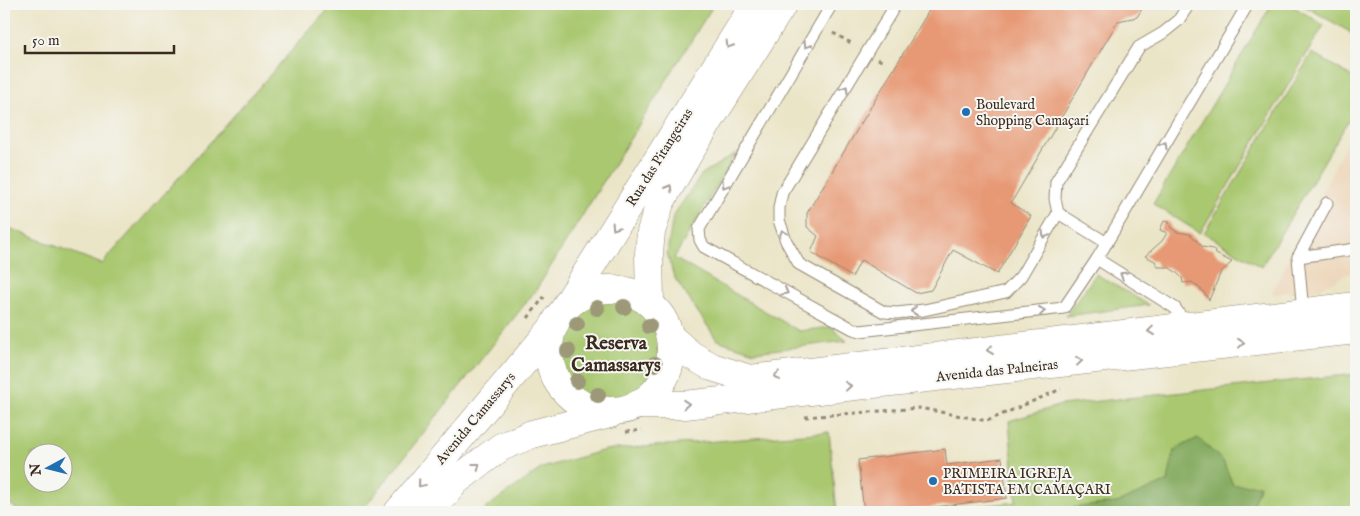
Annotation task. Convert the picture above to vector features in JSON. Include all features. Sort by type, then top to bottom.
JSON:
[{"type":"street","name":"Rua das Pitangeiras","points":[[555,309],[755,4]]},
{"type":"street","name":"Rua das Pitangeiras","points":[[650,303],[648,253],[651,232],[660,203],[688,153],[783,4]]},
{"type":"street","points":[[615,288],[633,293],[650,303],[662,318],[670,337],[671,357],[666,377],[654,393],[627,416],[600,411],[582,405],[568,394],[556,380],[550,362],[549,343],[555,309],[596,290],[615,288]]},
{"type":"street","name":"Avenida das Palneiras","points":[[670,337],[691,354],[712,367],[750,379],[1356,306]]},
{"type":"street","name":"Avenida Camassarys","points":[[398,512],[555,309]]},
{"type":"street","name":"Avenida das Palneiras","points":[[627,416],[685,405],[1356,330]]},
{"type":"street","name":"Avenida Camassarys","points":[[430,512],[456,482],[501,447],[532,434],[627,416]]},
{"type":"lane","points":[[832,4],[699,229],[700,240],[704,247],[860,332],[1064,308],[1107,243],[1248,4]]},
{"type":"lane","points":[[896,4],[782,193],[779,220],[786,241],[799,264],[884,312],[897,313],[924,310],[1006,292],[1020,276],[1058,213],[1055,199],[1056,182],[1139,47],[1164,33],[1178,21],[1189,4]]},
{"type":"lane","points":[[1303,312],[1298,257],[1327,203]]},
{"type":"lane","points":[[1058,213],[1107,243]]},
{"type":"lane","points":[[1298,257],[1356,249]]},
{"type":"lane","points":[[1097,259],[1175,308],[1188,326]]},
{"type":"path","points":[[819,25],[885,63]]},
{"type":"path","points":[[524,323],[555,309]]},
{"type":"path","points":[[804,417],[919,408],[987,421],[1057,389],[1067,388]]},
{"type":"path","points":[[627,416],[651,430]]},
{"type":"shaded area","points":[[1356,124],[1356,273],[1348,274],[1319,289],[1271,294]]},
{"type":"green space","points":[[333,4],[714,4],[536,290],[361,512],[20,512],[4,499],[4,226],[102,264]]},
{"type":"green space","points":[[1272,4],[1289,4],[1324,25],[1200,233],[1153,204]]},
{"type":"green space","points":[[1301,4],[1356,4],[1356,42],[1350,32]]},
{"type":"green space","points":[[1312,53],[1356,79],[1356,108],[1261,267],[1204,233]]},
{"type":"green space","points":[[736,153],[674,258],[799,331],[831,327],[847,341],[754,352],[717,340],[674,277],[667,253],[673,216],[702,174]]},
{"type":"green space","points":[[1096,274],[1149,305],[1066,316]]},
{"type":"green space","points":[[611,297],[632,301],[650,312],[661,330],[665,351],[661,372],[650,390],[632,401],[611,405],[590,401],[572,390],[561,372],[557,351],[561,330],[572,312],[590,301]]},
{"type":"green space","points":[[1356,374],[1356,512],[932,512],[1016,502],[1009,421],[1061,405]]},
{"type":"green space","points":[[829,432],[837,512],[483,512],[487,507],[542,468],[605,450]]},
{"type":"green space","points":[[1198,438],[1223,461],[1233,485],[1260,485],[1250,512],[1060,512],[1077,507],[1117,503],[1168,481],[1174,450]]},
{"type":"building","name":"Boulevard Shopping Camaçari","points":[[933,4],[1145,4],[1137,17],[1118,21],[1011,203],[1031,216],[997,274],[953,250],[931,290],[916,293],[861,260],[852,277],[811,252],[818,236],[807,227],[807,213]]},
{"type":"building","points":[[1164,221],[1169,222],[1171,228],[1177,232],[1190,234],[1203,247],[1213,249],[1216,254],[1232,262],[1221,272],[1209,300],[1203,291],[1192,282],[1183,283],[1182,278],[1176,272],[1168,267],[1158,267],[1155,261],[1145,256],[1162,241],[1167,233],[1160,230]]},
{"type":"building","name":"PRIMEIRA IGREJA BATISTA EM CAMAÇARI","points":[[945,449],[947,465],[1002,458],[1007,498],[894,512],[864,512],[858,460]]},
{"type":"place","name":"Boulevard Shopping Camaçari","points":[[966,112]]},
{"type":"place","name":"PRIMEIRA IGREJA BATISTA EM CAMAÇARI","points":[[933,481]]},
{"type":"district","name":"Reserva Camassarys","points":[[616,353]]}]
